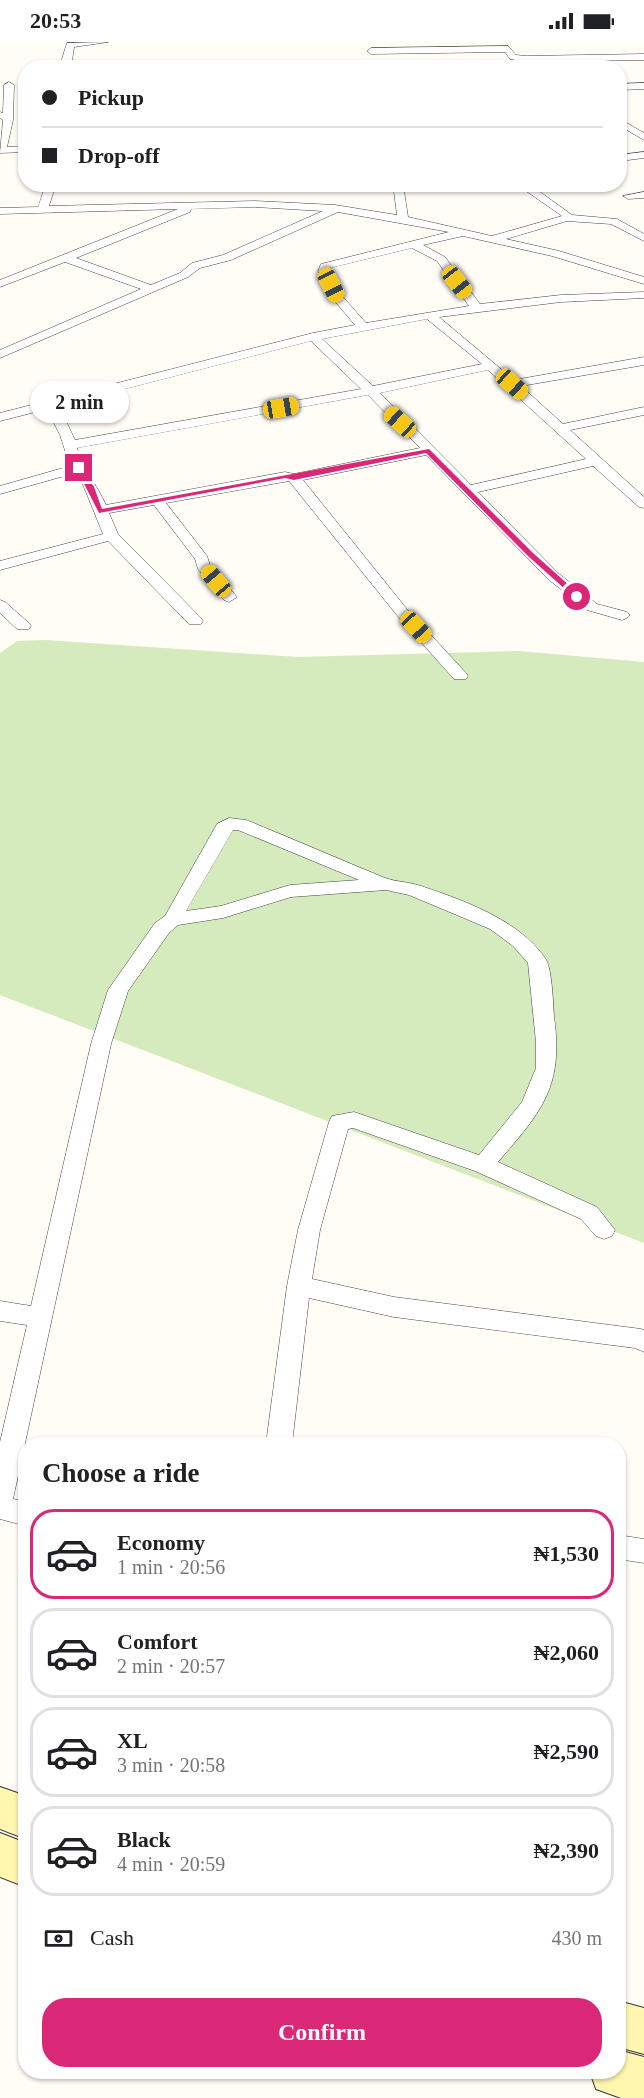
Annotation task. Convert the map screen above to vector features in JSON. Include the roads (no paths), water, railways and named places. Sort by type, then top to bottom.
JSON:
[{"type":"main road","points":[[0,1808],[18,1815]]},
{"type":"main road","points":[[0,1855],[18,1862]]},
{"type":"main road","points":[[626,2026],[644,2031]]},
{"type":"main road","points":[[626,2076],[644,2081]]},
{"type":"street","points":[[66,60],[70,45],[104,42]]},
{"type":"street","points":[[370,46],[461,54],[507,46],[513,57],[526,59],[644,57]]},
{"type":"street","points":[[9,85],[3,116],[1,150],[18,149]]},
{"type":"street","points":[[627,87],[644,86]]},
{"type":"street","points":[[627,120],[634,118]]},
{"type":"street","points":[[627,126],[644,137]]},
{"type":"street","points":[[627,157],[644,155]]},
{"type":"street","points":[[0,223],[37,210],[47,192]]},
{"type":"street","points":[[399,192],[403,219]]},
{"type":"street","points":[[533,192],[567,218]]},
{"type":"street","points":[[628,196],[644,195]]},
{"type":"street","points":[[0,284],[69,259],[199,204]]},
{"type":"street","points":[[0,211],[199,204],[335,208],[403,219],[555,253],[644,281]]},
{"type":"street","points":[[0,354],[184,275],[196,265],[227,258],[335,208]]},
{"type":"street","points":[[493,239],[567,218],[613,221],[644,238]]},
{"type":"street","points":[[363,327],[338,298],[323,269],[463,232]]},
{"type":"street","points":[[416,246],[441,259],[478,309]]},
{"type":"street","points":[[69,259],[152,289]]},
{"type":"street","points":[[0,267],[22,275]]},
{"type":"street","points":[[0,417],[313,337],[363,327],[561,298],[644,295]]},
{"type":"street","points":[[431,316],[512,384],[644,504]]},
{"type":"street","points":[[313,337],[370,391],[531,555],[577,597],[592,608],[622,615]]},
{"type":"street","points":[[512,384],[644,361]]},
{"type":"street","points":[[70,445],[370,391],[491,366]]},
{"type":"street","points":[[52,405],[79,468],[91,487],[99,512],[111,536],[195,621]]},
{"type":"street","points":[[561,428],[644,411]]},
{"type":"street","points":[[99,512],[285,476],[294,478],[427,451]]},
{"type":"street","points":[[468,490],[596,461]]},
{"type":"street","points":[[0,490],[79,468]]},
{"type":"street","points":[[294,478],[306,497],[393,602],[460,676]]},
{"type":"street","points":[[624,487],[644,483]]},
{"type":"street","points":[[158,500],[202,559],[203,566],[229,597]]},
{"type":"street","points":[[0,566],[111,536]]},
{"type":"street","points":[[0,605],[23,626]]},
{"type":"street","points":[[0,1500],[101,1044],[118,990],[139,957],[162,928],[172,920],[223,828],[230,824],[240,824],[386,884],[435,897],[497,925],[520,941],[538,962],[537,972],[546,1055],[542,1083],[526,1112],[483,1165]]},
{"type":"street","points":[[172,920],[224,912],[290,891],[386,884]]},
{"type":"street","points":[[280,1437],[299,1286],[309,1230],[340,1122],[354,1120],[483,1165],[589,1213],[604,1230]]},
{"type":"street","points":[[299,1286],[394,1307],[641,1339],[644,1342]]},
{"type":"street","points":[[0,1311],[41,1317]]},
{"type":"street","points":[[0,1507],[18,1512]]},
{"type":"street","points":[[626,1548],[644,1551]]}]
